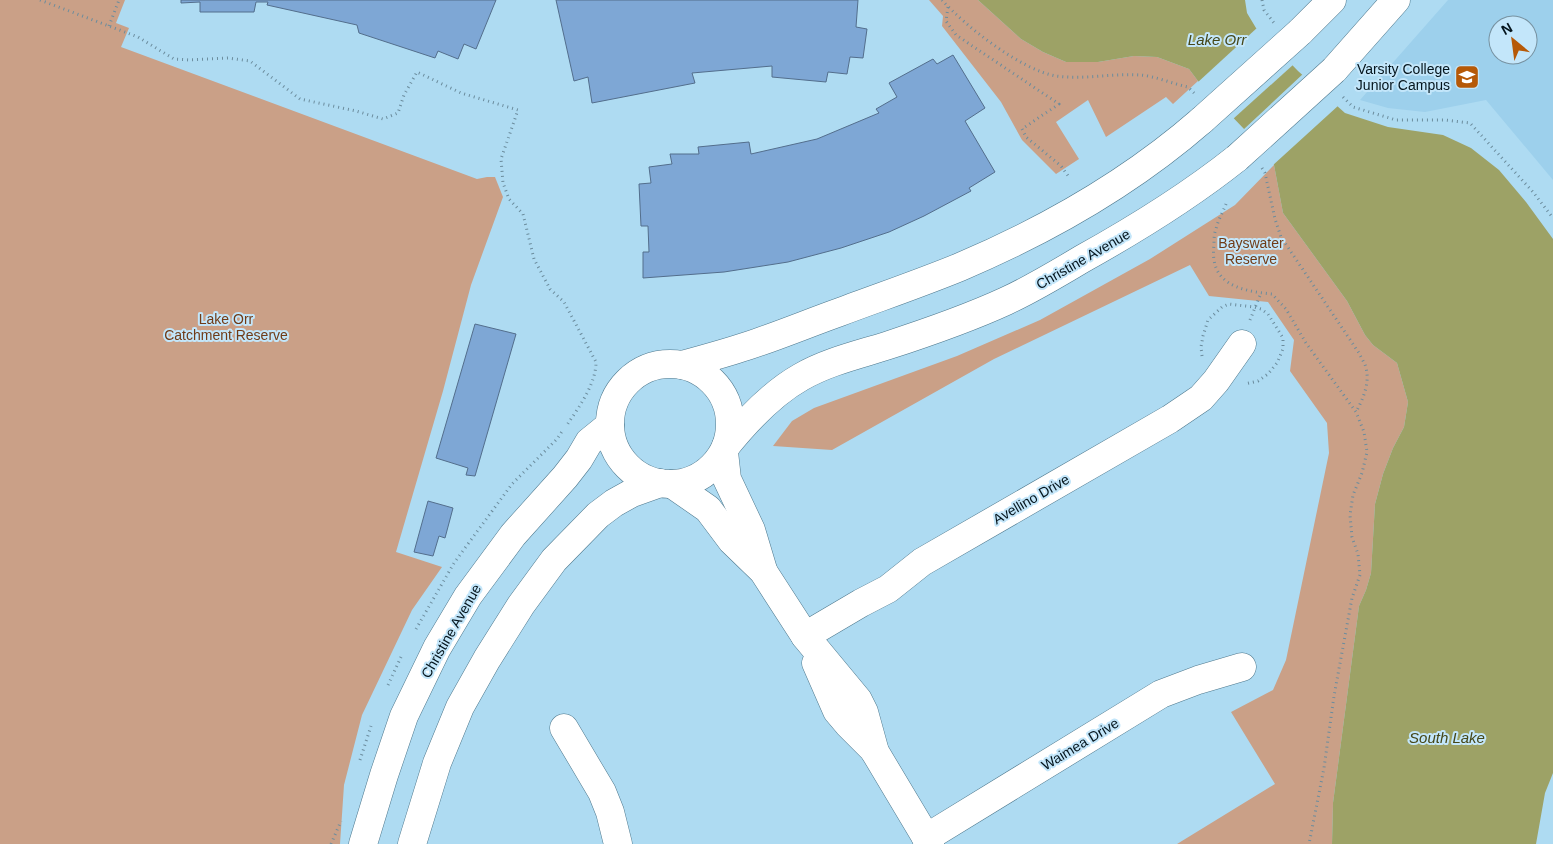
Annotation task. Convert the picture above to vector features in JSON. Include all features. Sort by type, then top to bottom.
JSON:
[{"type":"main road","points":[[682,365],[772,337],[921,282],[1003,248],[1042,228],[1107,191],[1182,138],[1300,32],[1332,0]]},
{"type":"main road","name":"Christine Avenue","points":[[412,844],[437,763],[460,706],[487,658],[554,560],[598,515],[614,502],[632,493],[666,484],[688,482],[702,475],[715,465],[743,425],[765,403],[800,378],[839,360],[912,338],[960,320],[1029,290],[1158,214],[1209,180],[1237,158],[1334,70],[1396,0]]},
{"type":"main road","name":"Avellino Drive","points":[[804,636],[888,589],[922,562],[1170,419],[1201,398],[1216,381],[1242,344]]},
{"type":"main road","points":[[763,571],[751,530],[727,479],[725,449],[731,429],[730,411],[723,394],[713,381],[698,370],[682,365],[663,364],[649,368],[631,379],[617,396],[612,410],[610,425],[614,445],[624,463],[640,476],[666,484],[708,509],[735,544],[763,571],[804,636],[837,711],[876,752],[928,841]]},
{"type":"main road","name":"Christine Avenue","points":[[363,844],[404,716],[437,648],[468,596],[513,535],[565,477],[589,442],[610,425]]},
{"type":"main road","name":"Waimea Drive","points":[[928,841],[1161,694],[1198,680],[1242,668]]},
{"type":"main road","points":[[564,728],[602,792],[610,812],[618,844]]},
{"type":"path","points":[[40,0],[138,37],[174,59],[228,58],[250,61],[300,99],[383,119],[398,112],[404,95],[417,72],[461,93],[518,110],[501,159],[503,183],[509,199],[523,214],[534,259],[550,289],[564,302],[596,362]]},
{"type":"path","points":[[109,26],[119,0]]},
{"type":"path","points":[[1262,0],[1264,10]]},
{"type":"path","points":[[948,6],[946,21],[956,34],[1058,104],[1022,128],[1026,137],[1061,166],[1069,177]]},
{"type":"path","points":[[1353,107],[1396,120],[1445,120],[1470,123],[1533,192],[1553,218]]},
{"type":"path","points":[[1226,204],[1215,230],[1212,255],[1216,270],[1226,282],[1243,290],[1272,294],[1286,309],[1306,343],[1356,412],[1364,432],[1368,452],[1353,495],[1350,515],[1352,537],[1358,554],[1360,575],[1352,598],[1346,626],[1324,768],[1309,844]]},
{"type":"path","points":[[1254,307],[1261,293]]},
{"type":"shaded area","name":"Varsity College Junior Campus","points":[[1448,0],[1553,0],[1553,180],[1486,100],[1425,112],[1388,108],[1360,100]]},
{"type":"green space","name":"Lake Orr Catchment Reserve","points":[[0,0],[125,0],[116,23],[129,28],[121,47],[477,179],[495,177],[503,197],[471,285],[443,391],[396,552],[442,567],[412,610],[362,715],[344,785],[340,844],[0,844]]},
{"type":"green space","points":[[929,0],[978,0],[1021,39],[1043,52],[1066,62],[1098,62],[1134,56],[1157,57],[1189,69],[1198,81],[1173,104],[1166,97],[1106,137],[1088,100],[1056,122],[1079,159],[1056,174],[1022,140],[1001,102],[942,26],[943,16]]},
{"type":"green space","name":"Bayswater Reserve","points":[[1274,165],[1283,213],[1347,301],[1365,335],[1373,345],[1397,363],[1408,402],[1404,427],[1383,474],[1375,504],[1371,573],[1359,606],[1333,803],[1332,844],[1177,844],[1275,784],[1231,712],[1273,690],[1286,660],[1329,453],[1327,423],[1290,371],[1294,340],[1268,302],[1209,296],[1190,265],[994,359],[832,450],[773,446],[792,421],[814,408],[957,356],[1040,320],[1150,259],[1235,205]]},
{"type":"water","name":"South Lake","points":[[978,0],[1245,0],[1247,13],[1256,28],[1298,71],[1345,113],[1388,127],[1443,135],[1471,148],[1499,170],[1526,202],[1553,239],[1553,773],[1545,793],[1536,844],[1332,844],[1333,803],[1359,606],[1371,573],[1375,504],[1383,474],[1404,427],[1408,402],[1397,363],[1373,345],[1365,335],[1347,301],[1283,213],[1274,165],[1268,154],[1198,81],[1189,69],[1157,57],[1134,56],[1098,62],[1066,62],[1043,52],[1021,39]]},
{"type":"pier","points":[[1258,27],[1294,64],[1233,119],[1197,83]]},
{"type":"pier","points":[[1304,73],[1339,105],[1272,166],[1266,155],[1243,130]]},
{"type":"building","points":[[181,0],[496,0],[476,49],[464,44],[458,59],[438,51],[435,58],[359,33],[357,25],[267,5],[268,2],[256,2],[254,12],[200,12],[200,2],[181,3]]},
{"type":"building","points":[[556,0],[858,0],[856,27],[867,29],[863,58],[850,57],[847,74],[828,72],[826,82],[772,77],[772,66],[692,73],[695,83],[592,103],[588,77],[574,81]]},
{"type":"building","points":[[953,55],[985,108],[965,121],[995,172],[969,188],[971,191],[889,232],[841,248],[788,262],[724,272],[643,278],[643,252],[649,252],[648,226],[641,226],[639,184],[651,183],[649,167],[672,164],[670,154],[699,154],[698,147],[749,142],[751,154],[817,139],[879,113],[876,109],[897,97],[889,83],[933,59],[937,64]]},
{"type":"building","points":[[475,324],[516,334],[475,476],[466,475],[468,468],[436,458]]},
{"type":"building","points":[[428,501],[453,508],[445,538],[439,536],[433,556],[414,552]]},
{"type":"place","name":"Varsity College Junior Campus","points":[[1467,77]]},
{"type":"water label","name":"Lake Orr","points":[[1217,40]]}]
